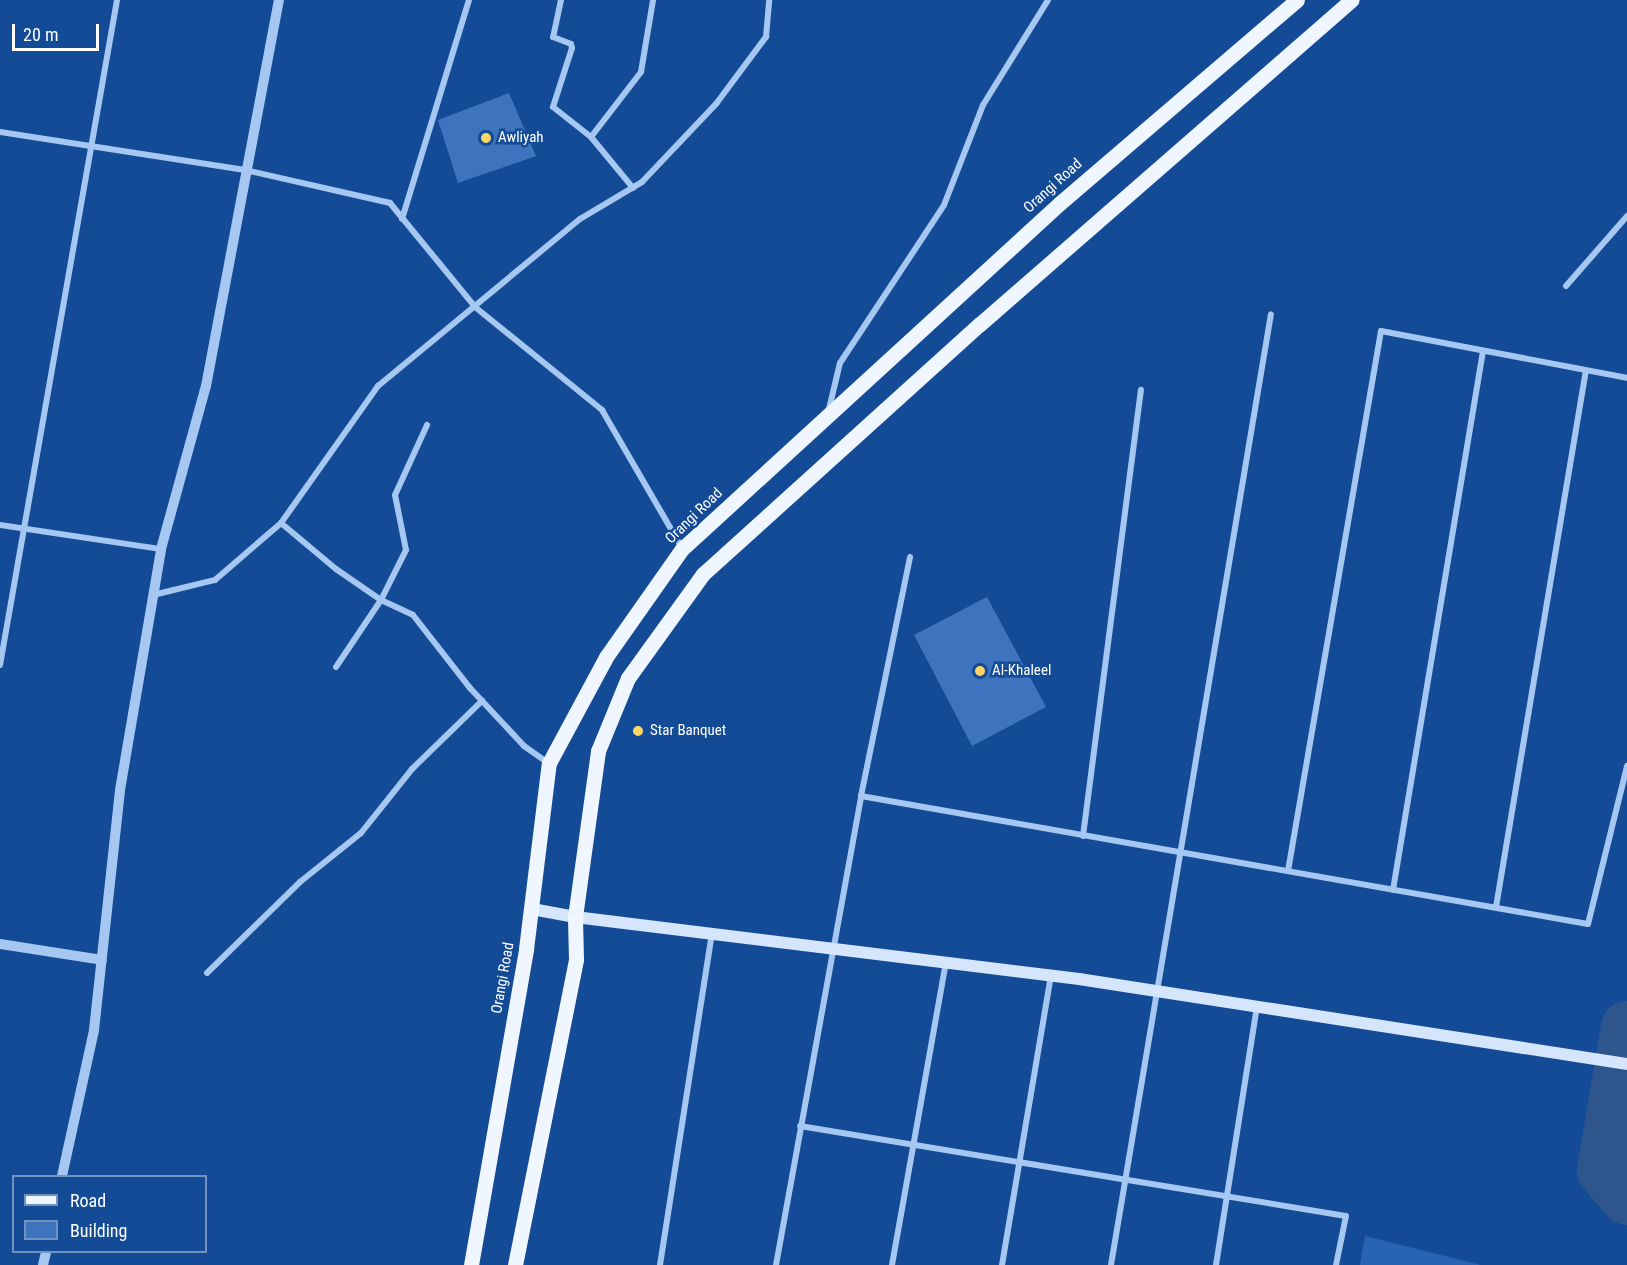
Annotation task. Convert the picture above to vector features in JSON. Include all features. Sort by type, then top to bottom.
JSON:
[{"type":"main road","name":"Orangi Road","points":[[471,1265],[532,909],[549,763],[606,657],[682,549],[1060,203],[1297,0]]},
{"type":"main road","points":[[515,1265],[576,959],[575,917],[598,751],[628,678],[703,574],[980,324],[1351,0]]},
{"type":"main road","points":[[532,909],[575,917],[1051,975],[1570,1053],[1627,1064]]},
{"type":"street","points":[[0,665],[26,529],[117,0]]},
{"type":"street","points":[[62,1175],[94,1030],[120,790],[161,549],[206,386],[245,170],[279,0]]},
{"type":"street","points":[[402,219],[469,0]]},
{"type":"street","points":[[561,0],[552,37],[571,44],[572,48],[553,107],[591,136],[633,188]]},
{"type":"street","points":[[591,136],[641,72],[653,0]]},
{"type":"street","points":[[153,595],[215,580],[281,523],[378,386],[580,219],[633,188],[716,104],[766,37],[769,0]]},
{"type":"street","points":[[826,419],[840,363],[944,205],[983,105],[1048,0]]},
{"type":"street","points":[[0,132],[245,170],[390,203],[475,307],[602,410],[682,549]]},
{"type":"street","points":[[1566,286],[1627,216]]},
{"type":"street","points":[[1111,1265],[1155,991],[1182,852],[1272,314]]},
{"type":"street","points":[[1288,871],[1381,331],[1627,378]]},
{"type":"street","points":[[1393,890],[1483,351]]},
{"type":"street","points":[[1496,907],[1586,370]]},
{"type":"street","points":[[1083,836],[1141,390]]},
{"type":"street","points":[[336,667],[381,600],[406,550],[395,495],[427,425]]},
{"type":"street","points":[[281,523],[381,600],[413,615],[482,701],[524,746],[549,763]]},
{"type":"street","points":[[0,525],[161,549]]},
{"type":"street","points":[[776,1265],[836,947],[861,796],[910,557]]},
{"type":"street","points":[[207,974],[300,882],[362,833],[412,769],[482,701]]},
{"type":"street","points":[[861,796],[1588,924],[1627,766]]},
{"type":"street","points":[[660,1265],[712,932]]},
{"type":"street","points":[[0,944],[102,960]]},
{"type":"street","points":[[892,1265],[946,962]]},
{"type":"street","points":[[1002,1265],[1051,975]]},
{"type":"street","points":[[1216,1265],[1229,1196],[1257,1007]]},
{"type":"street","points":[[801,1126],[1346,1216],[1336,1265]]},
{"type":"shaded area","points":[[1365,1236],[1481,1265],[1360,1265]]},
{"type":"building","name":"Awliyah","points":[[509,93],[536,156],[458,183],[438,120]]},
{"type":"building","name":"Al-Khaleel","points":[[987,597],[1046,707],[972,746],[914,635]]},
{"type":"waterway","points":[[1627,1027],[1603,1171],[1627,1199]]},
{"type":"place","name":"Awliyah","points":[[486,138]]},
{"type":"place","name":"Al-Khaleel","points":[[980,671]]},
{"type":"place","name":"Star Banquet","points":[[638,731]]}]
